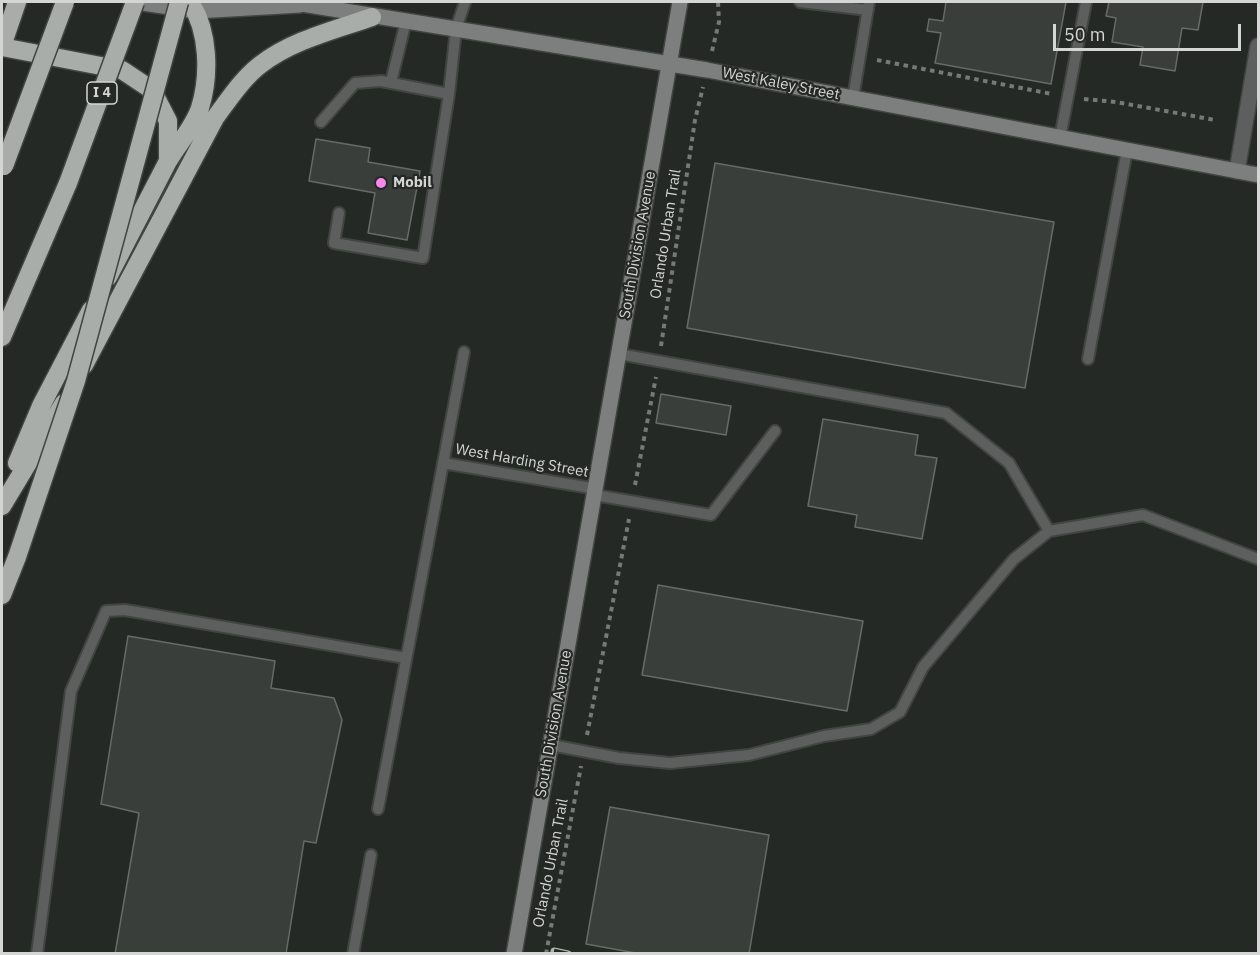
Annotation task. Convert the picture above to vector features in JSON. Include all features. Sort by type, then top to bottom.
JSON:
[{"type":"highway","points":[[17,2],[2,46],[122,70],[152,90],[168,121],[168,162]]},
{"type":"highway","points":[[3,169],[65,2]]},
{"type":"highway","name":"I 4","points":[[2,337],[68,183],[135,2]]},
{"type":"highway","points":[[2,595],[76,381],[135,156],[179,2]]},
{"type":"highway","points":[[2,501],[41,406],[168,162],[199,110],[207,71],[193,6]]},
{"type":"highway","points":[[2,506],[58,414],[216,118],[238,86],[261,64],[288,47],[372,17]]},
{"type":"street","name":"West Kaley Street","points":[[135,2],[193,6],[298,3],[372,17],[670,63],[1258,175]]},
{"type":"street","name":"South Division Avenue","points":[[514,954],[680,2]]},
{"type":"street","points":[[1237,171],[1258,46]]},
{"type":"lane","points":[[339,213],[334,243],[423,258],[449,94],[456,29],[465,2]]},
{"type":"lane","points":[[800,2],[868,6],[853,98]]},
{"type":"lane","points":[[1060,138],[1086,2]]},
{"type":"lane","points":[[391,82],[406,21]]},
{"type":"lane","points":[[321,122],[355,83],[391,82],[449,94]]},
{"type":"lane","points":[[1088,359],[1127,150]]},
{"type":"lane","points":[[378,809],[464,352]]},
{"type":"lane","points":[[619,354],[946,413],[1009,463],[1049,531]]},
{"type":"lane","name":"West Harding Street","points":[[443,463],[711,515],[775,431]]},
{"type":"lane","points":[[551,745],[619,758],[670,763],[749,756],[825,736],[871,729],[900,712],[923,667],[1014,560],[1049,531],[1143,515],[1258,559]]},
{"type":"lane","points":[[37,954],[71,691],[106,611],[125,610],[406,658]]},
{"type":"lane","points":[[353,954],[371,855]]},
{"type":"path","points":[[718,2],[719,22]]},
{"type":"path","points":[[874,59],[1067,97],[1116,102],[1215,120]]},
{"type":"path","name":"Orlando Urban Trail","points":[[660,351],[695,120]]},
{"type":"path","points":[[635,483],[654,384]]},
{"type":"path","points":[[588,734],[628,521]]},
{"type":"path","name":"Orlando Urban Trail","points":[[546,954],[579,777]]},
{"type":"building","points":[[946,2],[1066,2],[1051,84],[935,63],[941,33],[927,31],[929,19],[943,21]]},
{"type":"building","points":[[1109,2],[1203,2],[1198,30],[1182,28],[1175,71],[1140,65],[1143,47],[1112,42],[1116,18],[1106,16]]},
{"type":"building","points":[[316,139],[370,148],[368,162],[420,171],[407,240],[368,233],[375,193],[309,181]]},
{"type":"building","points":[[715,163],[1054,222],[1025,388],[687,328]]},
{"type":"building","points":[[661,394],[731,406],[726,435],[656,423]]},
{"type":"building","points":[[823,419],[918,435],[915,455],[937,458],[922,539],[855,527],[857,515],[808,506]]},
{"type":"building","points":[[658,585],[863,621],[847,711],[642,675]]},
{"type":"building","points":[[128,636],[275,661],[271,688],[334,698],[342,720],[316,843],[304,841],[286,954],[115,954],[139,813],[101,804]]},
{"type":"building","points":[[610,807],[769,835],[749,954],[641,954],[586,944]]},
{"type":"railway","points":[[554,951],[568,954]]},
{"type":"place","name":"Mobil","points":[[381,183]]}]
